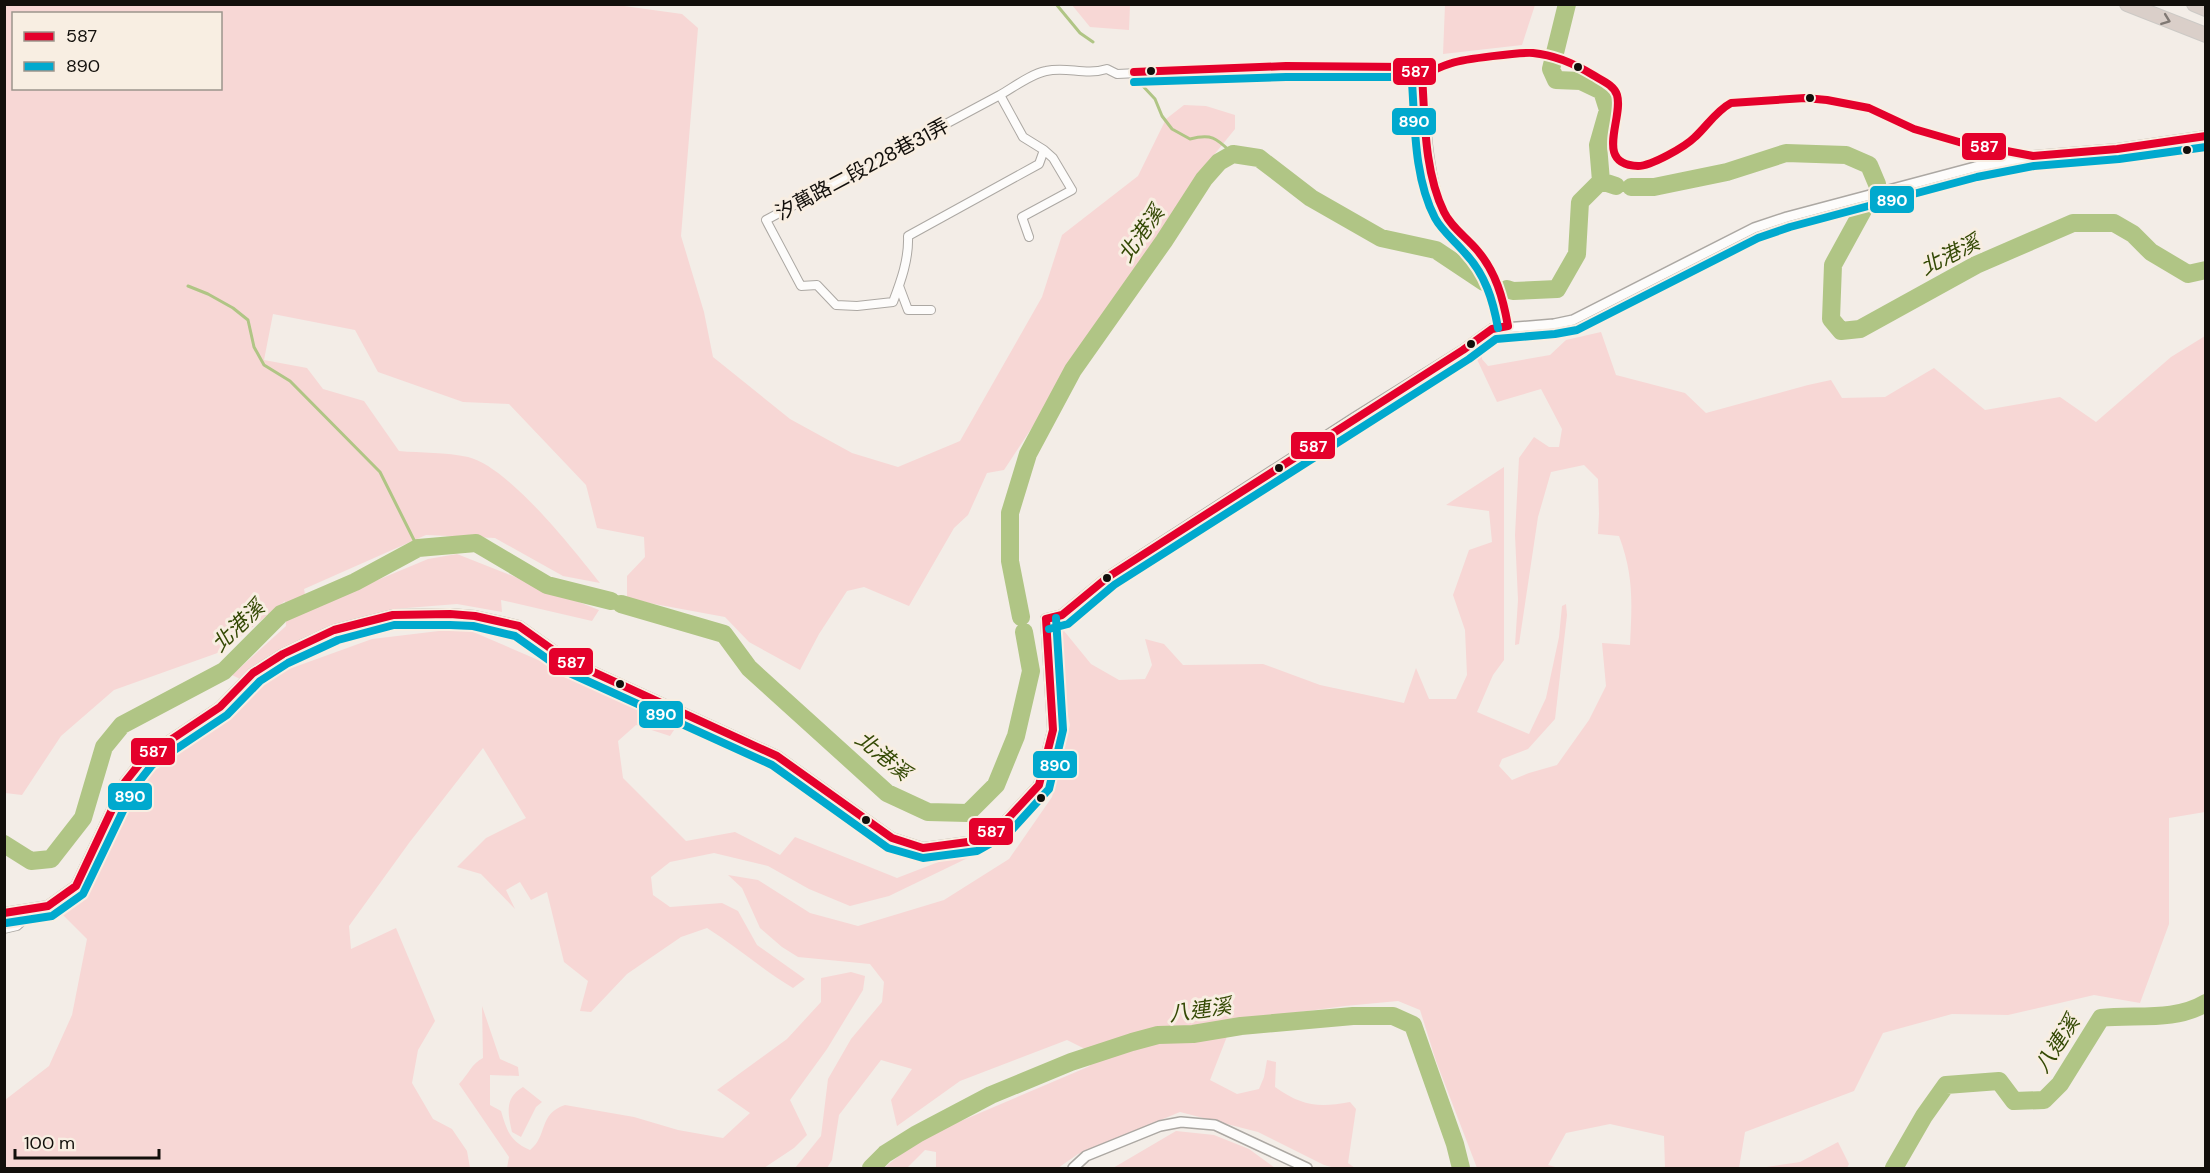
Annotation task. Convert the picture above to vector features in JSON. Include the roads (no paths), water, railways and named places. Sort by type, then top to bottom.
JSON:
[{"type":"highway","points":[[2127,4],[2205,34]]},
{"type":"highway","points":[[2194,4],[2205,9]]},
{"type":"street","name":"汐萬路二段228巷31弄","points":[[899,286],[893,302],[857,306],[836,305],[817,285],[801,286],[766,220],[1044,71],[1064,69],[1094,73],[1107,69],[1117,74],[1308,66],[1406,68],[1422,75],[1431,164],[1443,210],[1451,224],[1479,251],[1493,273],[1505,306],[1508,326]]},
{"type":"street","points":[[1000,95],[1023,137],[1053,158],[1072,190],[1022,218],[1029,237]]},
{"type":"street","points":[[4,913],[48,906],[76,886],[125,782],[145,757],[220,706],[253,673],[283,654],[334,630],[393,615],[475,616],[519,626],[567,660],[777,756],[892,838],[923,848],[975,842],[1002,825],[1039,785],[1053,730],[1046,619],[1062,615],[1108,577],[1463,350],[1492,329],[1554,324],[1573,320],[1754,228],[1895,187],[1975,167],[2033,156],[2117,149],[2205,136]]},
{"type":"street","points":[[931,310],[908,310],[899,286],[908,236],[1040,164],[1044,150]]},
{"type":"street","points":[[4,929],[17,927],[36,909]]},
{"type":"street","points":[[1073,1168],[1086,1156],[1161,1126],[1180,1122],[1215,1125],[1307,1168]]},
{"type":"waterway","points":[[1056,4],[1080,33],[1093,42]]},
{"type":"waterway","points":[[1567,4],[1551,69],[1556,80],[1581,81],[1602,91],[1608,110],[1598,145],[1601,181]]},
{"type":"waterway","points":[[1141,84],[1155,99],[1162,116],[1172,129],[1190,139],[1204,137],[1214,139],[1233,154]]},
{"type":"waterway","name":"北港溪","points":[[1631,187],[1654,187],[1727,172],[1786,153],[1846,155],[1869,165],[1877,184]]},
{"type":"waterway","name":"北港溪","points":[[1021,617],[1010,561],[1010,513],[1028,454],[1073,370],[1164,241],[1204,179],[1219,162],[1233,154],[1259,158],[1311,198],[1381,238],[1436,250],[1489,284]]},
{"type":"waterway","name":"北港溪","points":[[1507,289],[1513,291],[1557,289],[1577,254],[1580,202],[1601,181],[1616,186]]},
{"type":"waterway","name":"北港溪","points":[[1867,203],[1833,265],[1831,319],[1841,331],[1860,329],[1976,265],[2073,223],[2114,223],[2133,234],[2151,252],[2188,274],[2206,270]]},
{"type":"waterway","points":[[188,286],[233,308],[248,320],[254,347],[264,365],[290,381],[380,472],[418,548]]},
{"type":"waterway","name":"北港溪","points":[[4,844],[31,861],[51,859],[83,818],[104,747],[122,725],[224,671],[281,614],[355,582],[418,548],[476,543],[547,585],[611,601]]},
{"type":"waterway","name":"北港溪","points":[[621,604],[724,634],[749,668],[887,793],[928,812],[968,813],[996,785],[1016,736],[1031,671],[1024,632]]},
{"type":"waterway","name":"八連溪","points":[[1894,1168],[1924,1116],[1946,1085],[1999,1081],[2014,1101],[2044,1100],[2060,1084],[2101,1018],[2168,1015],[2194,1009],[2206,1003]]},
{"type":"waterway","name":"八連溪","points":[[871,1168],[885,1154],[917,1134],[991,1095],[1071,1062],[1132,1042],[1158,1035],[1193,1034],[1241,1026],[1353,1016],[1393,1016],[1413,1025],[1455,1144],[1461,1168]]}]
